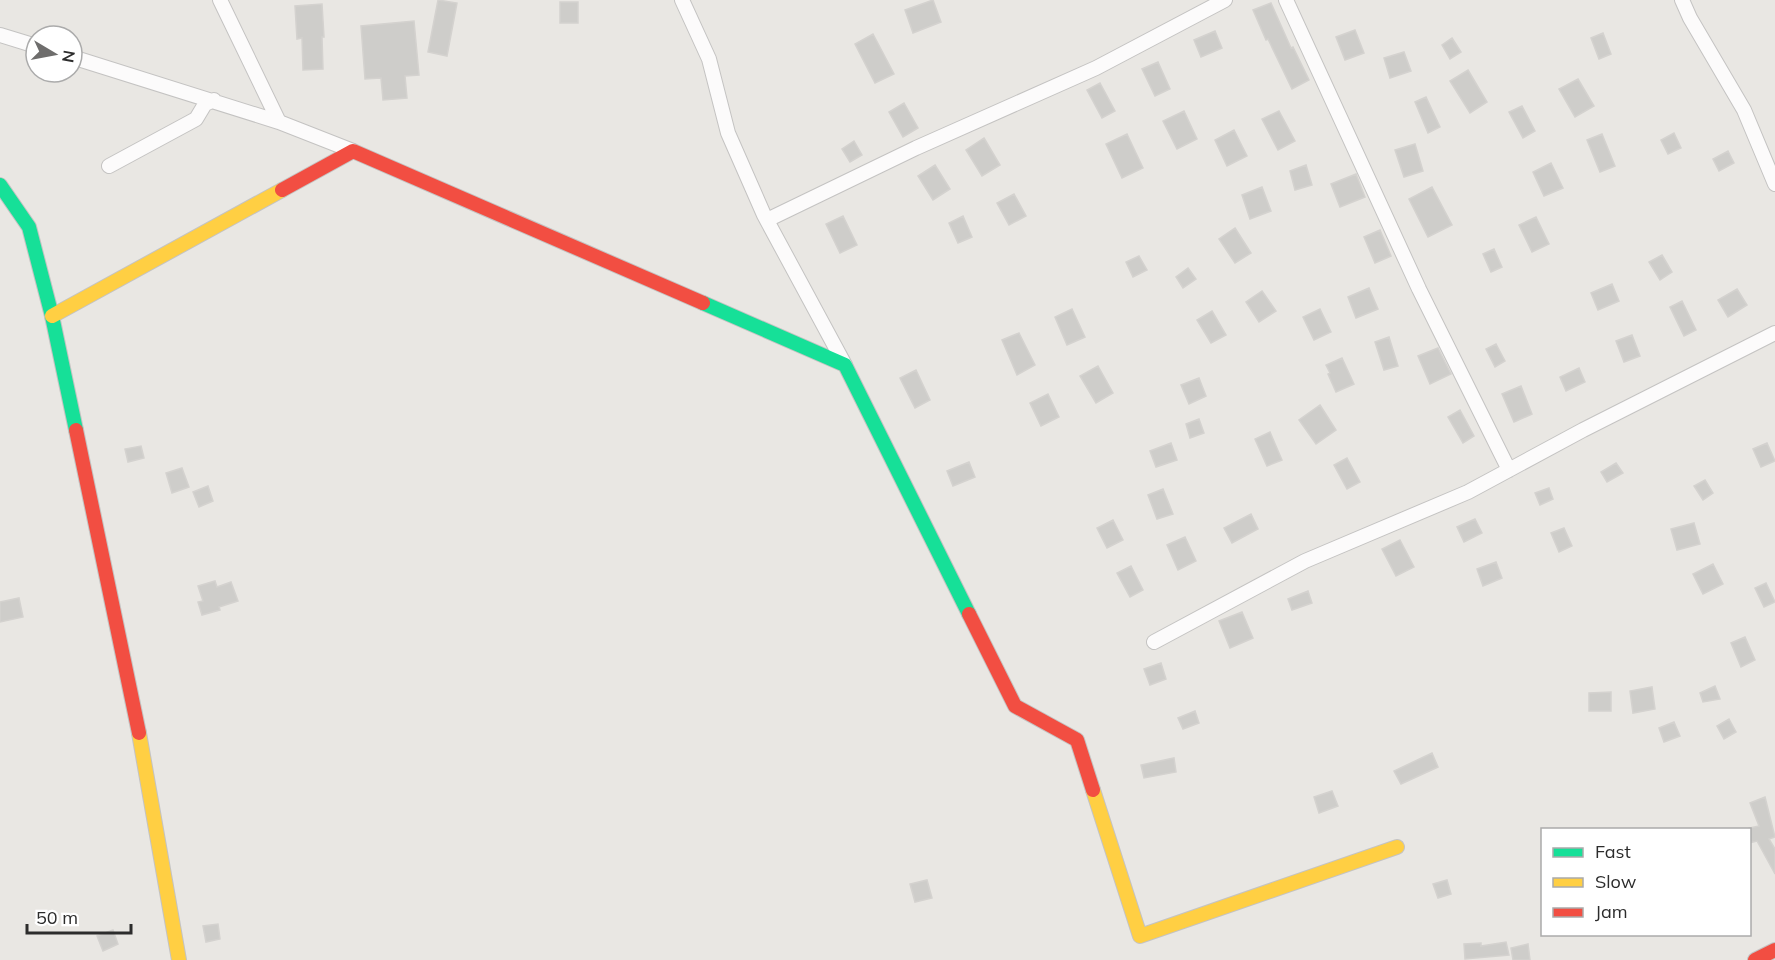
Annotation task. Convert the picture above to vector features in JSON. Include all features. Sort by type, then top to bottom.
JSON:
[{"type":"street","points":[[220,0],[279,122]]},
{"type":"street","points":[[682,0],[709,59],[728,133],[767,220],[844,364],[1015,706],[1077,741],[1140,936],[1397,847]]},
{"type":"street","points":[[767,220],[916,148],[1096,68],[1224,0]]},
{"type":"street","points":[[1286,0],[1419,289],[1509,470]]},
{"type":"street","points":[[1682,0],[1690,18],[1744,110],[1775,184]]},
{"type":"street","points":[[0,35],[24,42]]},
{"type":"street","points":[[84,61],[214,100],[353,151],[844,364]]},
{"type":"street","points":[[109,166],[196,119],[206,104],[214,100]]},
{"type":"street","points":[[52,316],[353,151]]},
{"type":"street","points":[[0,185],[29,227],[52,316],[131,687],[179,960]]},
{"type":"street","points":[[1154,642],[1305,561],[1468,492],[1583,430],[1775,333]]},
{"type":"street","points":[[1755,960],[1775,950]]},
{"type":"building","points":[[438,0],[457,3],[447,56],[428,52]]},
{"type":"building","points":[[933,0],[941,22],[913,33],[905,10]]},
{"type":"building","points":[[560,2],[578,2],[578,23],[560,23]]},
{"type":"building","points":[[1271,3],[1291,48],[1293,47],[1309,80],[1292,89],[1253,10]]},
{"type":"building","points":[[322,4],[323,69],[303,70],[302,38],[297,39],[295,6]]},
{"type":"building","points":[[414,21],[419,75],[405,76],[407,98],[383,100],[381,78],[365,79],[361,26]]},
{"type":"building","points":[[1355,30],[1364,53],[1345,60],[1336,37]]},
{"type":"building","points":[[1215,31],[1222,48],[1201,57],[1194,40]]},
{"type":"building","points":[[1603,33],[1611,54],[1599,59],[1591,38]]},
{"type":"building","points":[[873,34],[894,74],[875,83],[855,44]]},
{"type":"building","points":[[1452,38],[1461,52],[1450,59],[1442,45]]},
{"type":"building","points":[[1404,52],[1411,71],[1390,78],[1384,58]]},
{"type":"building","points":[[1158,62],[1170,89],[1155,96],[1142,69]]},
{"type":"building","points":[[1468,70],[1487,102],[1470,113],[1450,81]]},
{"type":"building","points":[[1578,79],[1594,106],[1575,117],[1559,89]]},
{"type":"building","points":[[1100,83],[1115,111],[1102,118],[1087,90]]},
{"type":"building","points":[[1426,97],[1440,127],[1428,133],[1415,102]]},
{"type":"building","points":[[904,103],[918,128],[903,137],[889,112]]},
{"type":"building","points":[[1522,106],[1535,131],[1523,138],[1509,112]]},
{"type":"building","points":[[1184,111],[1197,139],[1177,149],[1163,121]]},
{"type":"building","points":[[1279,111],[1295,141],[1278,150],[1262,119]]},
{"type":"building","points":[[1234,130],[1247,156],[1227,166],[1215,140]]},
{"type":"building","points":[[1674,133],[1681,148],[1668,154],[1661,140]]},
{"type":"building","points":[[1127,134],[1143,168],[1122,178],[1106,144]]},
{"type":"building","points":[[1602,134],[1615,166],[1600,172],[1587,140]]},
{"type":"building","points":[[984,138],[1000,165],[982,176],[966,150]]},
{"type":"building","points":[[854,141],[862,155],[850,162],[842,149]]},
{"type":"building","points":[[1415,144],[1423,171],[1404,177],[1395,150]]},
{"type":"building","points":[[1728,151],[1734,163],[1719,171],[1713,159]]},
{"type":"building","points":[[1551,163],[1563,188],[1544,196],[1533,172]]},
{"type":"building","points":[[935,165],[950,189],[933,200],[918,176]]},
{"type":"building","points":[[1306,165],[1312,185],[1295,190],[1290,171]]},
{"type":"building","points":[[1356,174],[1365,197],[1340,207],[1331,184]]},
{"type":"building","points":[[1262,187],[1271,211],[1250,219],[1242,195]]},
{"type":"building","points":[[1432,187],[1452,225],[1428,237],[1409,199]]},
{"type":"building","points":[[1014,194],[1026,216],[1009,225],[997,203]]},
{"type":"building","points":[[843,216],[857,245],[840,253],[826,224]]},
{"type":"building","points":[[963,216],[972,237],[958,243],[949,223]]},
{"type":"building","points":[[1536,217],[1549,244],[1532,252],[1519,225]]},
{"type":"building","points":[[1235,228],[1251,253],[1235,263],[1219,239]]},
{"type":"building","points":[[1380,230],[1391,256],[1375,263],[1364,237]]},
{"type":"building","points":[[1494,249],[1502,267],[1491,272],[1483,254]]},
{"type":"building","points":[[1662,255],[1672,272],[1660,280],[1649,262]]},
{"type":"building","points":[[1139,256],[1147,270],[1133,277],[1126,262]]},
{"type":"building","points":[[1188,268],[1196,279],[1183,288],[1176,277]]},
{"type":"building","points":[[1612,284],[1619,301],[1598,310],[1591,293]]},
{"type":"building","points":[[1369,288],[1378,309],[1356,318],[1348,297]]},
{"type":"building","points":[[1737,289],[1747,305],[1728,317],[1718,300]]},
{"type":"building","points":[[1262,291],[1276,311],[1259,322],[1246,302]]},
{"type":"building","points":[[1682,301],[1696,330],[1684,336],[1670,307]]},
{"type":"building","points":[[1072,309],[1085,337],[1067,345],[1055,317]]},
{"type":"building","points":[[1320,309],[1331,332],[1314,340],[1303,317]]},
{"type":"building","points":[[1212,311],[1226,335],[1211,343],[1197,320]]},
{"type":"building","points":[[1019,333],[1035,365],[1017,375],[1002,340]]},
{"type":"building","points":[[1632,335],[1640,356],[1624,362],[1616,341]]},
{"type":"building","points":[[1389,337],[1398,366],[1384,370],[1375,342]]},
{"type":"building","points":[[1496,344],[1505,361],[1495,367],[1486,349]]},
{"type":"building","points":[[1438,348],[1451,374],[1430,384],[1418,356]]},
{"type":"building","points":[[1342,358],[1354,384],[1336,392],[1326,365]]},
{"type":"building","points":[[1098,366],[1113,393],[1096,403],[1080,376]]},
{"type":"building","points":[[1579,368],[1585,382],[1566,391],[1560,377]]},
{"type":"building","points":[[916,370],[930,400],[915,408],[900,378]]},
{"type":"building","points":[[1199,378],[1206,396],[1189,404],[1181,385]]},
{"type":"building","points":[[1521,386],[1532,414],[1514,422],[1502,394]]},
{"type":"building","points":[[1048,394],[1059,417],[1041,426],[1030,403]]},
{"type":"building","points":[[1320,405],[1336,430],[1316,444],[1299,420]]},
{"type":"building","points":[[1460,410],[1474,436],[1463,443],[1448,417]]},
{"type":"building","points":[[1199,419],[1204,433],[1190,438],[1186,424]]},
{"type":"building","points":[[1270,432],[1282,460],[1267,466],[1255,439]]},
{"type":"building","points":[[1171,443],[1177,460],[1156,467],[1150,451]]},
{"type":"building","points":[[1767,443],[1775,461],[1761,467],[1753,449]]},
{"type":"building","points":[[141,446],[144,458],[128,462],[125,449]]},
{"type":"building","points":[[1347,458],[1360,482],[1347,489],[1334,465]]},
{"type":"building","points":[[969,462],[975,477],[953,486],[947,471]]},
{"type":"building","points":[[1616,463],[1623,473],[1607,482],[1601,472]]},
{"type":"building","points":[[182,468],[189,487],[172,493],[166,473]]},
{"type":"building","points":[[1705,480],[1713,493],[1703,500],[1694,486]]},
{"type":"building","points":[[208,486],[213,501],[199,507],[193,492]]},
{"type":"building","points":[[1549,488],[1553,499],[1540,505],[1535,493]]},
{"type":"building","points":[[1163,489],[1173,514],[1157,519],[1148,495]]},
{"type":"building","points":[[1251,514],[1258,529],[1232,543],[1224,528]]},
{"type":"building","points":[[1475,519],[1482,533],[1464,542],[1457,527]]},
{"type":"building","points":[[1113,520],[1123,540],[1107,548],[1097,528]]},
{"type":"building","points":[[1694,523],[1700,544],[1677,550],[1671,529]]},
{"type":"building","points":[[1564,528],[1572,546],[1559,552],[1551,533]]},
{"type":"building","points":[[1185,537],[1196,561],[1178,570],[1167,545]]},
{"type":"building","points":[[1400,540],[1414,567],[1396,576],[1382,549]]},
{"type":"building","points":[[1496,562],[1502,578],[1483,586],[1477,569]]},
{"type":"building","points":[[1713,564],[1723,584],[1703,594],[1693,574]]},
{"type":"building","points":[[1131,566],[1143,590],[1130,597],[1117,573]]},
{"type":"building","points":[[215,581],[217,587],[231,582],[238,601],[219,607],[220,610],[202,615],[198,602],[203,601],[198,586]]},
{"type":"building","points":[[1766,583],[1775,602],[1764,607],[1755,588]]},
{"type":"building","points":[[1308,591],[1312,603],[1292,610],[1288,599]]},
{"type":"building","points":[[19,598],[23,617],[0,622],[0,602]]},
{"type":"building","points":[[1242,612],[1253,638],[1230,648],[1219,621]]},
{"type":"building","points":[[1745,637],[1755,660],[1741,667],[1731,643]]},
{"type":"building","points":[[1161,663],[1166,679],[1150,685],[1144,669]]},
{"type":"building","points":[[1715,686],[1720,699],[1703,702],[1700,693]]},
{"type":"building","points":[[1652,687],[1655,709],[1633,713],[1630,691]]},
{"type":"building","points":[[1611,692],[1611,711],[1589,711],[1589,693]]},
{"type":"building","points":[[1195,711],[1199,723],[1183,729],[1178,718]]},
{"type":"building","points":[[1729,719],[1736,732],[1724,739],[1717,726]]},
{"type":"building","points":[[1674,722],[1680,736],[1664,742],[1659,728]]},
{"type":"building","points":[[1432,753],[1438,767],[1401,784],[1394,771]]},
{"type":"building","points":[[1174,758],[1176,772],[1144,778],[1141,765]]},
{"type":"building","points":[[1332,791],[1338,806],[1319,813],[1314,797]]},
{"type":"building","points":[[1765,797],[1775,837],[1769,839],[1775,849],[1775,874],[1757,841],[1751,842],[1751,828],[1749,828],[1759,826],[1750,803]]},
{"type":"building","points":[[927,880],[932,898],[915,902],[910,884]]},
{"type":"building","points":[[1447,880],[1451,894],[1438,898],[1433,884]]},
{"type":"building","points":[[218,924],[220,939],[206,942],[203,926]]},
{"type":"building","points":[[113,930],[118,944],[103,951],[97,936]]},
{"type":"building","points":[[1506,942],[1509,955],[1465,959],[1464,944],[1481,943],[1481,946]]},
{"type":"building","points":[[1528,944],[1530,960],[1513,960],[1511,948]]},
{"type":"traffic: fast","points":[[0,185],[29,227],[52,316],[76,430]]},
{"type":"traffic: fast","points":[[703,303],[845,365],[969,614]]},
{"type":"traffic: slow","points":[[52,316],[282,190]]},
{"type":"traffic: slow","points":[[139,733],[179,960]]},
{"type":"traffic: slow","points":[[1093,790],[1140,936],[1397,847]]},
{"type":"traffic: jam","points":[[282,190],[353,151],[703,303]]},
{"type":"traffic: jam","points":[[76,430],[139,733]]},
{"type":"traffic: jam","points":[[969,614],[1015,706],[1077,740],[1093,790]]},
{"type":"traffic: jam","points":[[1755,960],[1775,950]]}]
